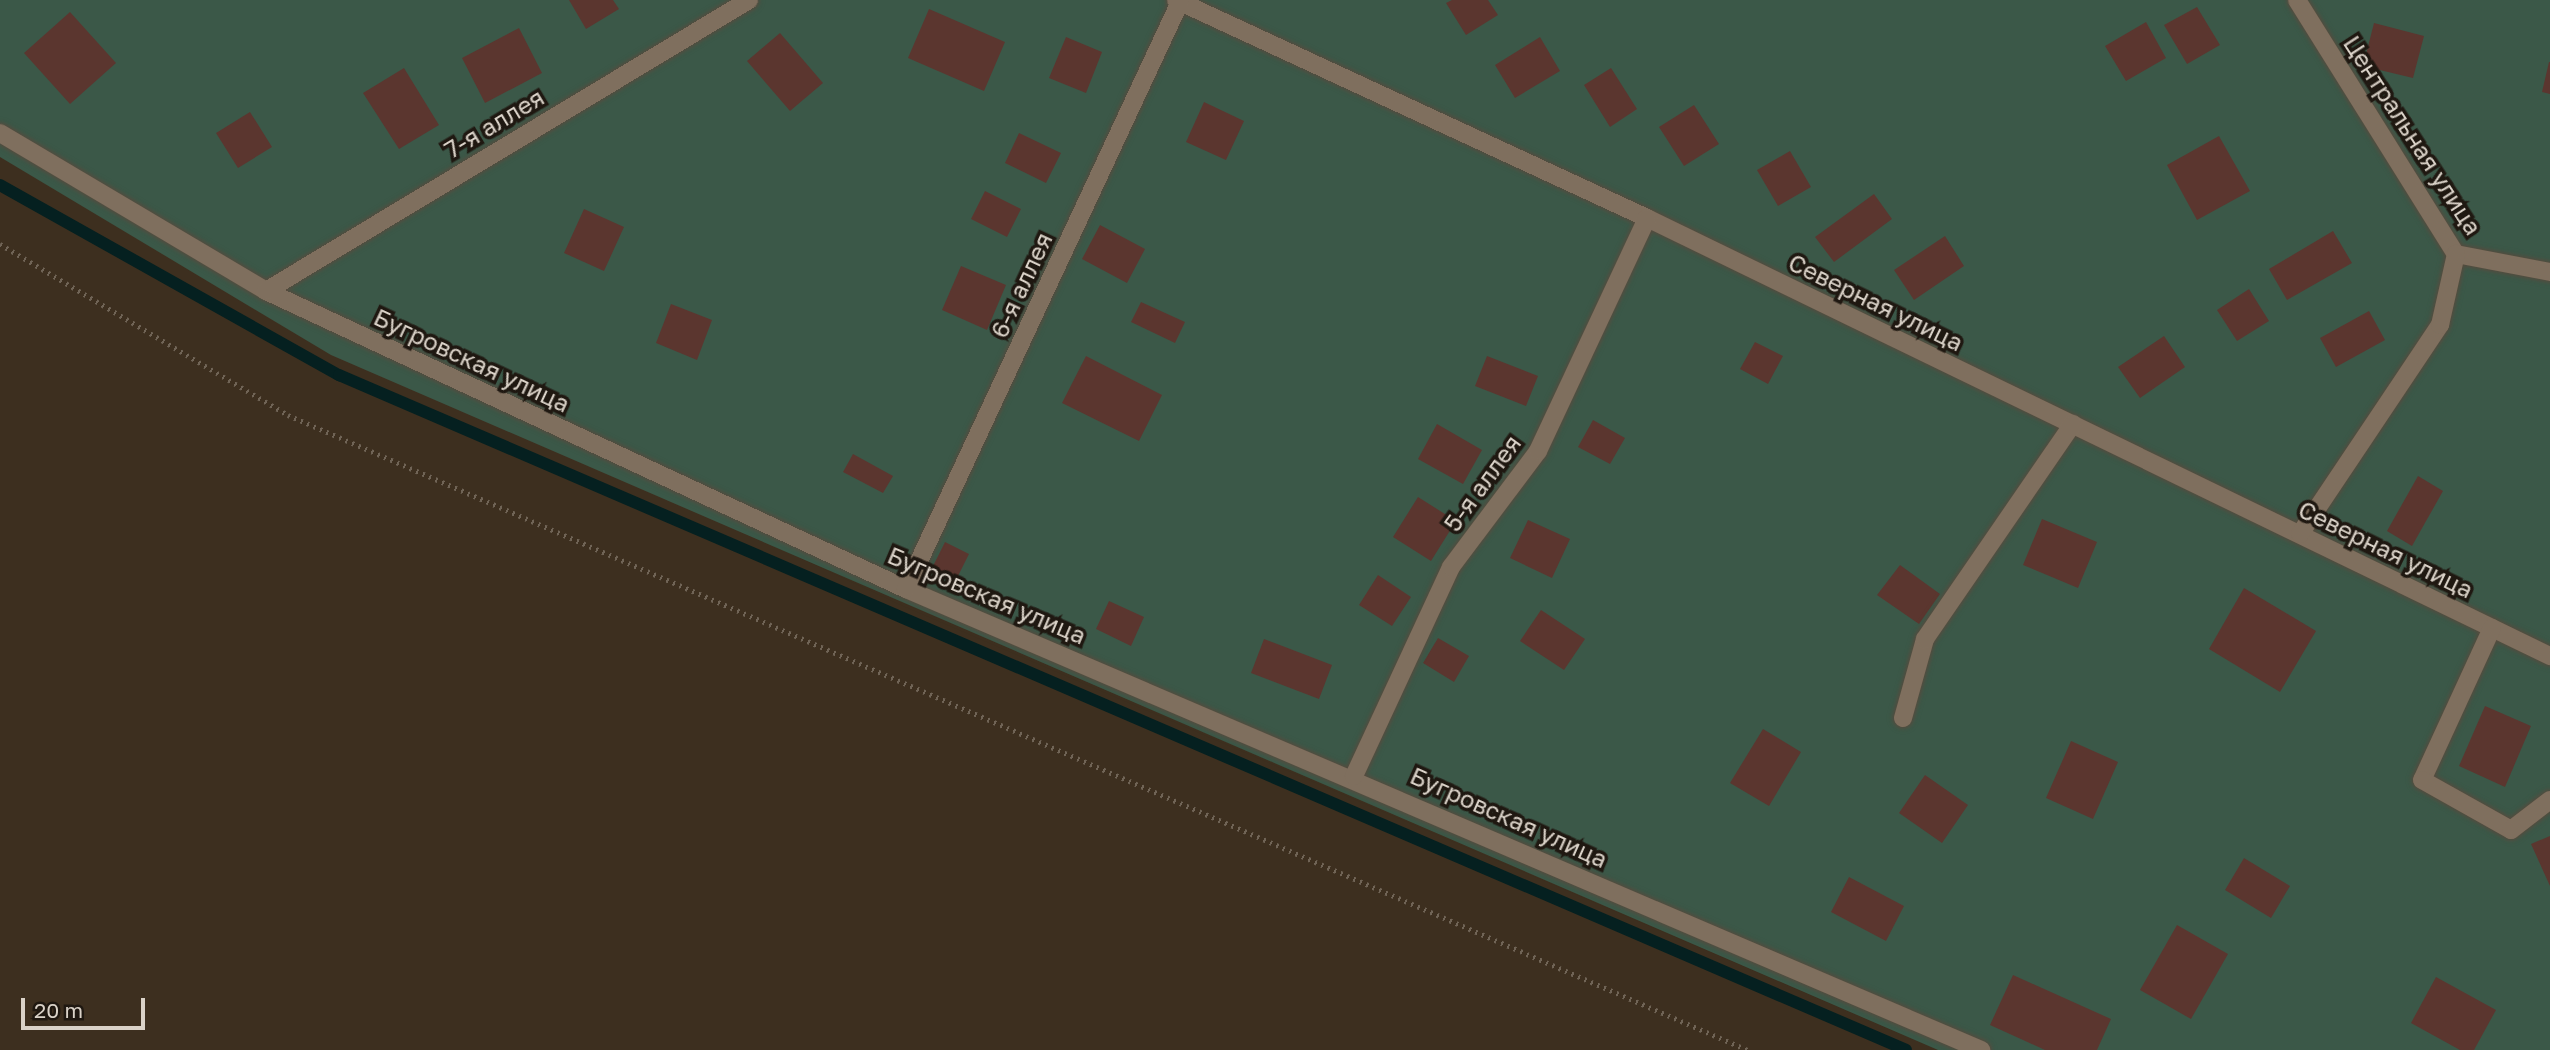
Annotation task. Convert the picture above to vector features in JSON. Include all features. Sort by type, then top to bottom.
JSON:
[{"type":"street","name":"7-я аллея","points":[[267,291],[749,0]]},
{"type":"street","name":"Центральная улица","points":[[2297,0],[2456,254],[2550,272]]},
{"type":"street","name":"Северная улица","points":[[1178,1],[1647,218],[2550,656]]},
{"type":"street","name":"6-я аллея","points":[[906,589],[1178,1]]},
{"type":"street","name":"Бугровская улица","points":[[0,133],[267,291],[906,589],[1354,776],[1981,1050]]},
{"type":"street","name":"5-я аллея","points":[[1354,776],[1451,567],[1538,451],[1647,218]]},
{"type":"street","points":[[2300,534],[2440,325],[2456,254]]},
{"type":"street","points":[[1903,718],[1925,639],[2073,424]]},
{"type":"street","points":[[2492,628],[2422,780],[2511,830],[2550,800]]},
{"type":"path","points":[[0,244],[288,415],[1748,1050]]},
{"type":"green space","points":[[0,0],[2550,0],[2550,1050],[1938,1050],[331,355],[0,157]]},
{"type":"building","points":[[569,0],[613,0],[619,9],[586,29]]},
{"type":"building","points":[[1452,0],[1488,0],[1498,15],[1466,35],[1446,3]]},
{"type":"building","points":[[2197,7],[2220,45],[2187,64],[2164,25]]},
{"type":"building","points":[[929,9],[1005,42],[984,91],[908,58]]},
{"type":"building","points":[[70,12],[116,63],[70,104],[24,53]]},
{"type":"building","points":[[2146,22],[2166,58],[2126,81],[2105,46]]},
{"type":"building","points":[[2374,23],[2424,36],[2413,78],[2363,66]]},
{"type":"building","points":[[519,28],[542,73],[485,103],[462,58]]},
{"type":"building","points":[[780,33],[823,83],[790,111],[747,61]]},
{"type":"building","points":[[1066,37],[1102,52],[1086,93],[1049,78]]},
{"type":"building","points":[[1540,37],[1560,71],[1515,98],[1495,65]]},
{"type":"building","points":[[2550,62],[2550,94],[2542,92]]},
{"type":"building","points":[[404,68],[439,125],[399,149],[363,93]]},
{"type":"building","points":[[1611,68],[1637,109],[1610,127],[1584,85]]},
{"type":"building","points":[[1204,102],[1244,121],[1226,160],[1186,142]]},
{"type":"building","points":[[1694,105],[1719,144],[1684,166],[1659,127]]},
{"type":"building","points":[[250,112],[272,147],[238,168],[216,133]]},
{"type":"building","points":[[1019,133],[1061,153],[1046,183],[1005,163]]},
{"type":"building","points":[[2219,136],[2250,191],[2197,220],[2167,165]]},
{"type":"building","points":[[1790,151],[1811,187],[1778,206],[1757,170]]},
{"type":"building","points":[[985,191],[1021,209],[1007,237],[971,219]]},
{"type":"building","points":[[1874,194],[1892,219],[1834,262],[1815,237]]},
{"type":"building","points":[[584,209],[624,227],[604,271],[564,253]]},
{"type":"building","points":[[1100,225],[1145,249],[1127,283],[1082,259]]},
{"type":"building","points":[[2333,231],[2352,263],[2287,300],[2269,269]]},
{"type":"building","points":[[1945,236],[1964,266],[1914,300],[1894,270]]},
{"type":"building","points":[[961,266],[1006,285],[987,330],[942,310]]},
{"type":"building","points":[[2249,289],[2269,321],[2237,341],[2217,310]]},
{"type":"building","points":[[1141,302],[1185,322],[1175,343],[1131,322]]},
{"type":"building","points":[[671,304],[712,320],[697,360],[656,343]]},
{"type":"building","points":[[2369,311],[2385,340],[2336,367],[2320,338]]},
{"type":"building","points":[[2164,336],[2185,367],[2140,398],[2118,367]]},
{"type":"building","points":[[1755,342],[1783,356],[1768,384],[1740,369]]},
{"type":"building","points":[[1086,356],[1162,395],[1139,441],[1062,403]]},
{"type":"building","points":[[1487,356],[1538,376],[1526,406],[1475,386]]},
{"type":"building","points":[[1593,420],[1625,438],[1610,464],[1578,447]]},
{"type":"building","points":[[1437,424],[1482,450],[1463,484],[1418,459]]},
{"type":"building","points":[[853,454],[893,476],[883,493],[843,472]]},
{"type":"building","points":[[2418,476],[2443,491],[2412,546],[2387,531]]},
{"type":"building","points":[[1418,497],[1456,521],[1431,561],[1393,537]]},
{"type":"building","points":[[2042,519],[2097,542],[2078,588],[2023,565]]},
{"type":"building","points":[[1528,520],[1570,539],[1552,578],[1510,558]]},
{"type":"building","points":[[945,542],[969,554],[955,582],[931,570]]},
{"type":"building","points":[[1900,565],[1940,594],[1919,624],[1877,595]]},
{"type":"building","points":[[1378,575],[1411,597],[1392,626],[1359,605]]},
{"type":"building","points":[[2244,588],[2316,631],[2280,692],[2209,649]]},
{"type":"building","points":[[1109,601],[1144,617],[1131,646],[1096,629]]},
{"type":"building","points":[[1541,610],[1585,639],[1564,670],[1520,641]]},
{"type":"building","points":[[1438,638],[1469,656],[1454,682],[1423,663]]},
{"type":"building","points":[[1264,639],[1332,665],[1319,699],[1251,673]]},
{"type":"building","points":[[2485,706],[2531,726],[2505,787],[2459,766]]},
{"type":"building","points":[[1763,729],[1801,752],[1769,806],[1730,783]]},
{"type":"building","points":[[2071,741],[2118,762],[2093,819],[2046,798]]},
{"type":"building","points":[[1925,775],[1968,805],[1942,843],[1899,813]]},
{"type":"building","points":[[2550,836],[2550,886],[2531,844]]},
{"type":"building","points":[[2244,858],[2290,886],[2271,918],[2225,890]]},
{"type":"building","points":[[1849,877],[1904,906],[1886,941],[1831,912]]},
{"type":"building","points":[[2177,925],[2228,954],[2191,1019],[2140,990]]},
{"type":"building","points":[[2013,975],[2111,1019],[2097,1050],[2045,1050],[1990,1025]]},
{"type":"building","points":[[2436,977],[2496,1010],[2474,1050],[2460,1050],[2411,1023]]},
{"type":"waterway","points":[[0,185],[339,375],[1906,1050]]}]
